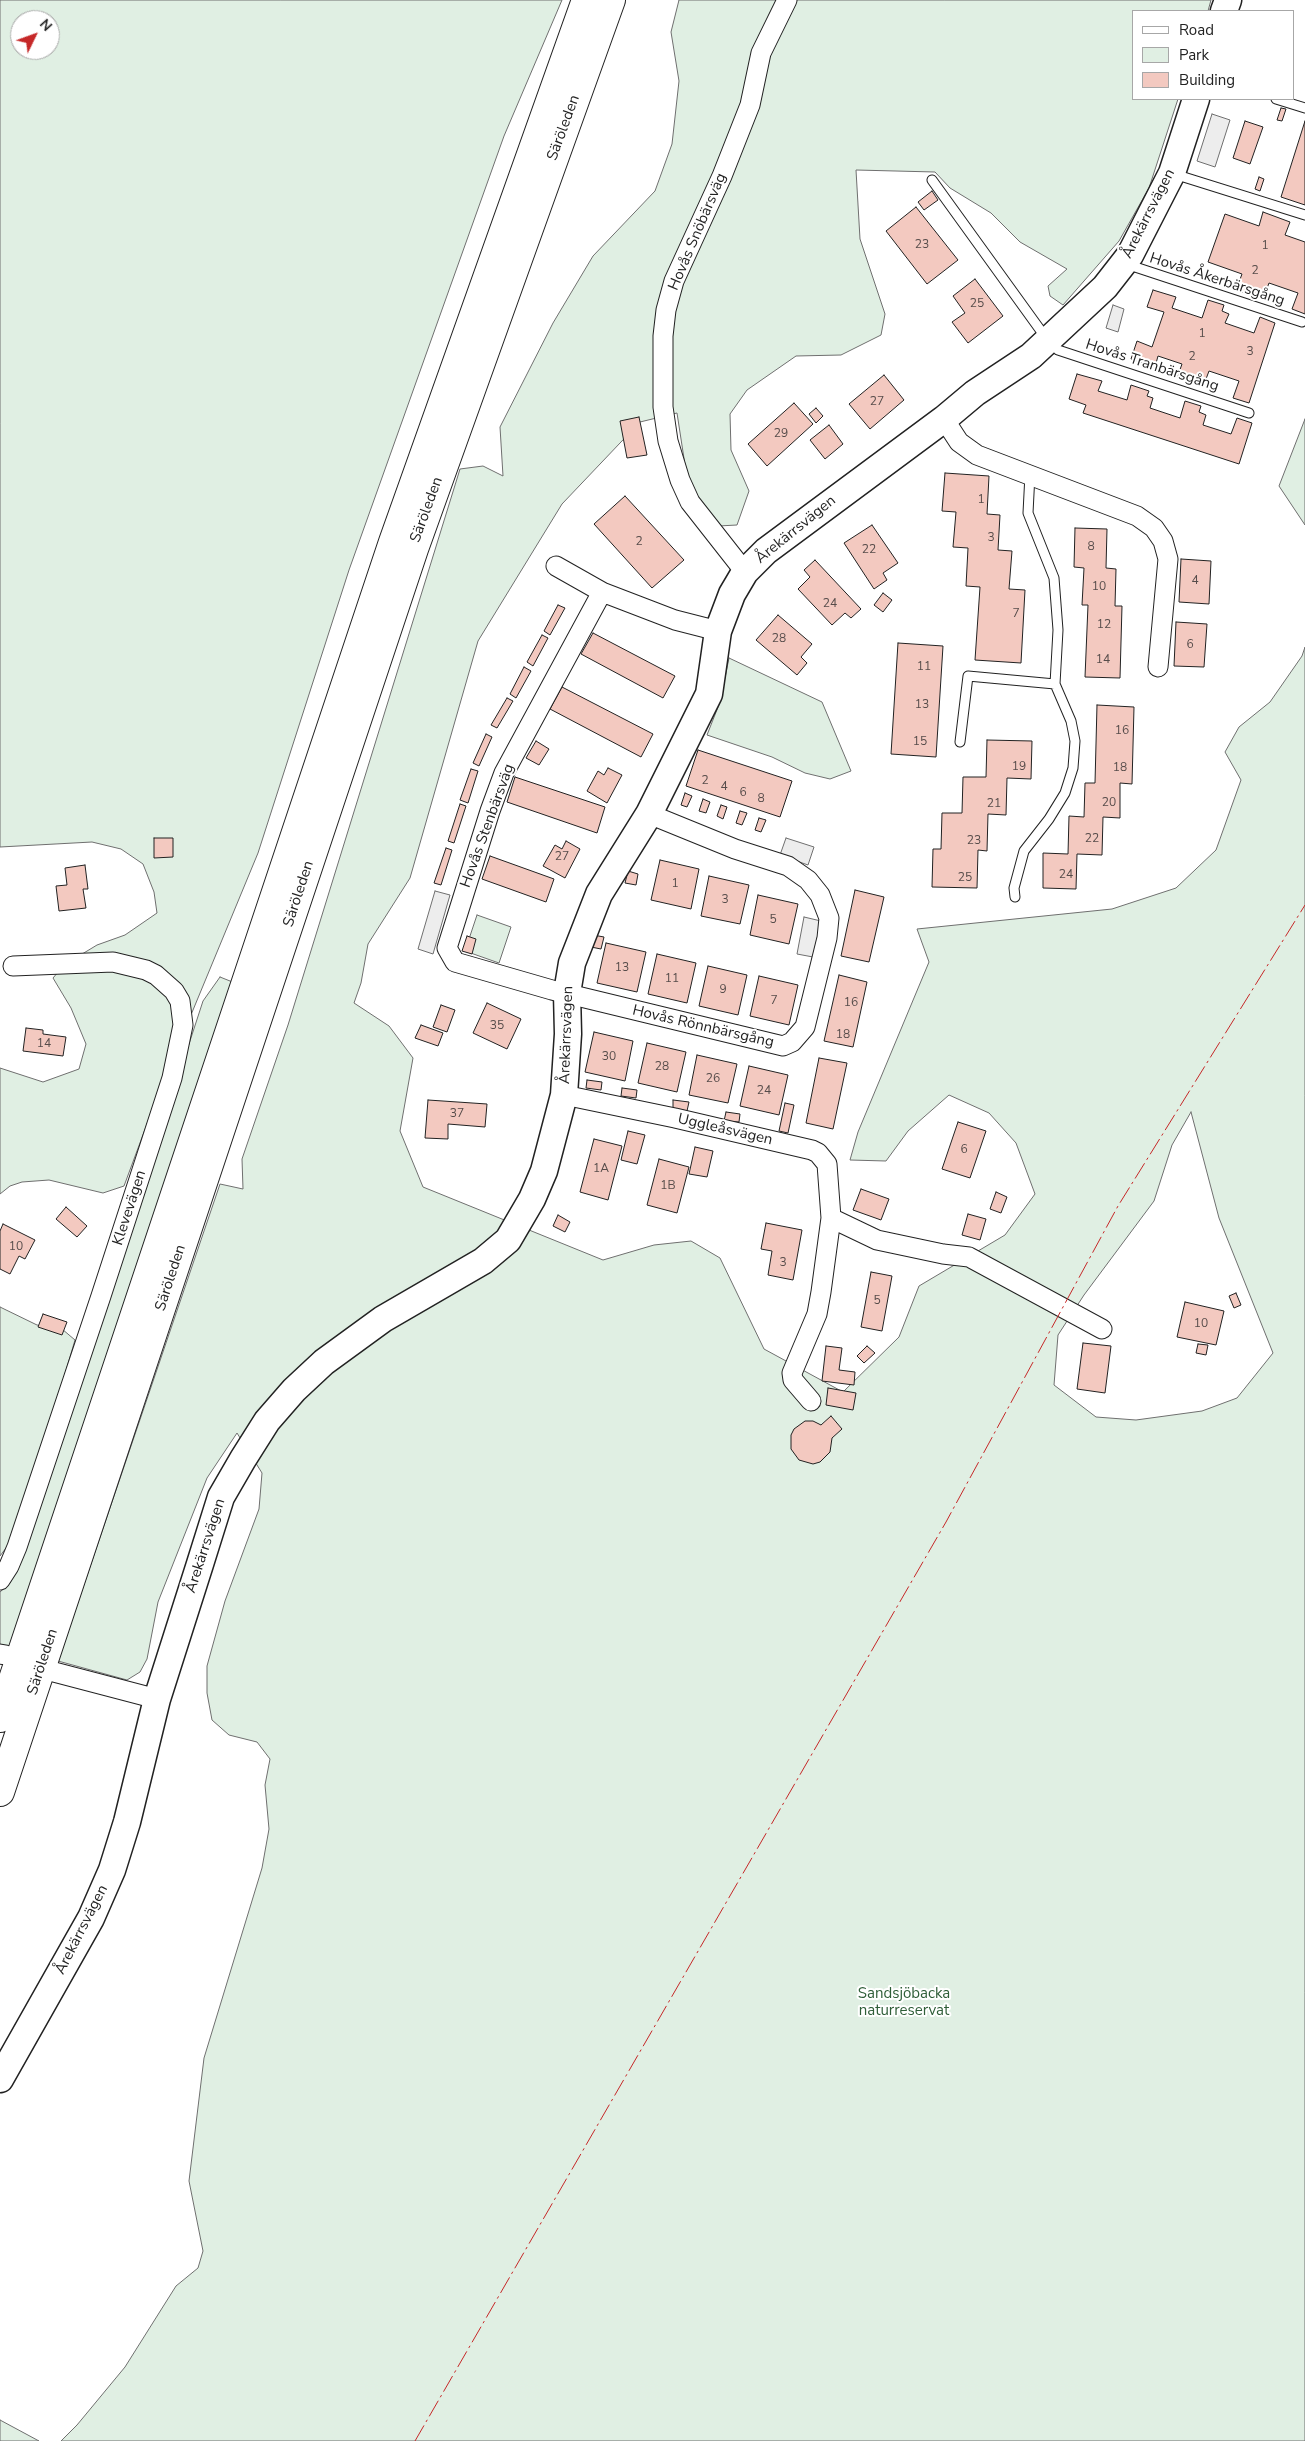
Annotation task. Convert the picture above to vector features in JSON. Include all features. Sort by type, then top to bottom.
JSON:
[{"type":"main road","name":"Säröleden","points":[[0,1718],[393,542],[586,0]]},
{"type":"main road","name":"Säröleden","points":[[0,1792],[414,549],[611,0]]},
{"type":"street","name":"Hovås Snöbärsväg","points":[[745,572],[690,502],[680,480],[668,441],[663,407],[662,336],[666,310],[674,281],[722,176],[750,105],[761,53],[787,0]]},
{"type":"street","name":"Årekärrsvägen","points":[[0,2079],[91,1918],[112,1870],[127,1822],[157,1699],[222,1497],[267,1421],[300,1385],[353,1338],[415,1299],[483,1261],[508,1240],[532,1199],[544,1171],[564,1095],[568,1034],[567,993],[572,963],[585,924],[599,894],[649,814],[708,694],[718,631],[732,594],[745,572],[773,545],[975,394],[1031,356],[1105,287],[1124,264],[1172,173],[1196,100]]},
{"type":"street","points":[[944,419],[959,442],[977,455],[1030,473],[1137,516],[1154,528],[1163,541],[1168,559],[1158,667]]},
{"type":"street","points":[[556,566],[602,592],[675,620],[718,631]]},
{"type":"street","name":"Hovås Stenbärsväg","points":[[567,993],[455,962],[447,948],[490,811],[504,773],[602,592]]},
{"type":"street","name":"Hovås Rönnbärsgång","points":[[567,993],[783,1046],[800,1036],[805,1026],[827,938],[828,918],[825,904],[815,887],[788,866],[735,849],[649,814]]},
{"type":"street","name":"Klevevägen","points":[[0,1580],[9,1566],[17,1547],[101,1296],[172,1078],[183,1025],[180,1001],[174,991],[156,975],[146,970],[112,962],[13,966]]},
{"type":"street","name":"Uggleåsvägen","points":[[564,1095],[675,1118],[818,1153],[827,1164],[831,1218],[817,1314],[792,1373],[793,1380],[811,1401]]},
{"type":"street","points":[[831,1218],[877,1240],[943,1254],[969,1257],[1102,1329]]},
{"type":"street","points":[[54,1672],[157,1699]]},
{"type":"lane","points":[[1279,100],[1305,108]]},
{"type":"lane","points":[[1172,173],[1305,215]]},
{"type":"lane","name":"Hovås Tranbärsgång","points":[[932,180],[1058,350],[1249,413]]},
{"type":"lane","name":"Hovås Åkerbärsgång","points":[[1124,264],[1302,322]]},
{"type":"lane","points":[[1015,898],[1014,888],[1024,851],[1049,819],[1065,793],[1073,768],[1075,741],[1071,721],[1055,684],[1058,630],[1054,578],[1028,513],[1030,473]]},
{"type":"lane","points":[[960,742],[968,676],[1055,684]]},
{"type":"green space","points":[[0,0],[562,0],[504,136],[349,570],[258,853],[157,1097],[124,1186],[103,1193],[49,1180],[22,1182],[10,1186],[0,1194],[0,1068],[43,1082],[79,1069],[86,1044],[71,1008],[53,978],[64,965],[97,945],[125,935],[157,913],[154,892],[143,864],[121,849],[92,842],[0,847]]},
{"type":"green space","name":"Sandsjöbacka naturreservat","points":[[679,0],[1211,0],[1208,10],[1132,10],[1132,100],[1178,100],[1149,188],[1119,241],[1063,305],[1050,296],[1048,286],[1067,269],[1020,242],[991,213],[950,188],[935,172],[856,170],[860,239],[885,314],[881,335],[841,355],[796,356],[747,390],[730,414],[731,450],[749,491],[737,525],[718,526],[701,506],[687,478],[677,413],[640,422],[562,504],[478,641],[410,878],[368,944],[361,983],[354,1003],[389,1026],[413,1058],[400,1131],[423,1187],[603,1260],[654,1245],[691,1241],[720,1258],[764,1349],[843,1392],[899,1337],[919,1286],[1005,1235],[1035,1194],[1016,1143],[989,1113],[949,1095],[908,1131],[886,1161],[850,1160],[858,1132],[929,962],[917,929],[1112,909],[1176,888],[1216,850],[1241,780],[1225,752],[1239,727],[1270,702],[1302,656],[1305,647],[1305,2441],[61,2441],[77,2425],[125,2367],[176,2286],[198,2268],[203,2251],[189,2181],[204,2058],[262,1868],[269,1829],[265,1785],[270,1759],[257,1742],[229,1735],[212,1720],[207,1693],[207,1666],[225,1601],[259,1509],[262,1473],[237,1433],[207,1478],[158,1602],[147,1659],[140,1672],[127,1680],[58,1661],[220,1184],[243,1189],[242,1159],[288,1025],[460,469],[483,466],[503,476],[500,427],[553,323],[593,256],[655,191],[672,144],[679,81],[671,32]],"holes":[[[1191,1112],[1219,1218],[1273,1353],[1237,1398],[1202,1411],[1136,1420],[1096,1417],[1054,1385],[1058,1335],[1084,1295],[1154,1201],[1172,1145]]]},
{"type":"green space","points":[[1305,419],[1305,525],[1279,486]]},
{"type":"green space","points":[[729,658],[822,702],[851,771],[830,779],[805,773],[772,757],[707,735],[720,702]]},
{"type":"green space","points":[[477,915],[511,927],[499,963],[465,951]]},
{"type":"green space","points":[[220,977],[235,983],[11,1650],[0,1646],[0,1592],[10,1583],[22,1556],[203,1001]]},
{"type":"green space","points":[[0,1307],[37,1325],[62,1329],[75,1340],[30,1492],[9,1544],[0,1556]]},
{"type":"green space","points":[[0,2420],[39,2441],[0,2441]]},
{"type":"shaded area","points":[[1212,114],[1230,120],[1215,167],[1197,161]]},
{"type":"shaded area","points":[[1113,305],[1124,309],[1118,332],[1106,328]]},
{"type":"shaded area","points":[[786,838],[814,847],[808,865],[780,855]]},
{"type":"shaded area","points":[[435,891],[450,895],[433,954],[418,949]]},
{"type":"shaded area","points":[[804,917],[821,921],[813,957],[797,954]]},
{"type":"building","points":[[1281,108],[1286,109],[1282,121],[1277,120]]},
{"type":"building","points":[[1245,121],[1263,127],[1250,164],[1233,158]]},
{"type":"building","points":[[1305,121],[1305,205],[1281,197]]},
{"type":"building","points":[[1259,177],[1264,179],[1260,191],[1255,189]]},
{"type":"building","points":[[932,191],[938,200],[924,210],[918,202]]},
{"type":"building","points":[[916,207],[958,260],[927,284],[886,231]]},
{"type":"building","points":[[1263,212],[1290,222],[1285,235],[1305,242],[1305,314],[1292,309],[1298,293],[1269,283],[1263,299],[1236,290],[1242,274],[1208,262],[1225,214],[1259,226]]},
{"type":"building","points":[[975,279],[1003,316],[968,343],[952,322],[965,313],[953,296]]},
{"type":"building","points":[[1153,290],[1176,297],[1172,308],[1202,318],[1208,300],[1224,305],[1222,311],[1229,314],[1225,323],[1254,333],[1260,317],[1275,323],[1249,403],[1233,398],[1239,381],[1209,371],[1203,387],[1177,378],[1182,364],[1158,356],[1155,367],[1131,359],[1137,341],[1152,347],[1164,312],[1147,307]]},
{"type":"building","points":[[1077,374],[1102,381],[1098,391],[1127,400],[1131,385],[1149,391],[1147,396],[1153,398],[1150,408],[1180,418],[1185,401],[1201,406],[1199,412],[1206,415],[1203,425],[1231,434],[1237,418],[1252,423],[1239,464],[1083,413],[1086,405],[1069,399]]},
{"type":"building","points":[[884,375],[904,400],[870,429],[849,404]]},
{"type":"building","points":[[794,403],[813,424],[767,466],[748,444]]},
{"type":"building","points":[[816,408],[823,416],[816,423],[809,414]]},
{"type":"building","points":[[639,417],[647,455],[627,458],[620,421]]},
{"type":"building","points":[[829,425],[843,444],[825,459],[810,440]]},
{"type":"building","points":[[945,473],[989,476],[987,514],[1000,515],[998,550],[1012,551],[1009,589],[1025,590],[1021,663],[975,660],[980,587],[966,586],[968,548],[953,547],[956,512],[942,511]]},
{"type":"building","points":[[625,496],[684,560],[652,588],[594,524]]},
{"type":"building","points":[[872,525],[898,563],[883,573],[887,580],[874,589],[844,543]]},
{"type":"building","points":[[1075,528],[1107,529],[1106,568],[1116,569],[1115,606],[1122,606],[1120,678],[1085,677],[1088,605],[1082,605],[1084,568],[1074,567]]},
{"type":"building","points":[[1181,559],[1211,561],[1209,604],[1179,602]]},
{"type":"building","points":[[815,560],[861,609],[851,618],[845,613],[832,625],[798,589],[810,577],[804,570]]},
{"type":"building","points":[[883,593],[892,600],[883,612],[874,605]]},
{"type":"building","points":[[558,605],[565,608],[550,635],[544,631]]},
{"type":"building","points":[[778,615],[812,644],[801,657],[807,663],[797,675],[756,640]]},
{"type":"building","points":[[1176,622],[1207,624],[1204,667],[1174,666]]},
{"type":"building","points":[[593,633],[675,676],[663,698],[581,654]]},
{"type":"building","points":[[542,635],[548,638],[533,666],[527,662]]},
{"type":"building","points":[[898,643],[943,646],[936,757],[891,754]]},
{"type":"building","points":[[524,667],[531,671],[516,698],[510,694]]},
{"type":"building","points":[[562,687],[653,734],[641,757],[550,709]]},
{"type":"building","points":[[507,698],[513,701],[497,728],[491,725]]},
{"type":"building","points":[[1097,705],[1134,707],[1132,784],[1120,783],[1120,818],[1103,817],[1102,855],[1077,854],[1076,889],[1043,888],[1043,853],[1068,854],[1069,816],[1084,817],[1085,783],[1095,783]]},
{"type":"building","points":[[486,734],[492,737],[479,766],[473,763]]},
{"type":"building","points":[[987,740],[1032,741],[1031,779],[1007,778],[1006,815],[988,814],[987,851],[978,850],[977,888],[932,887],[933,849],[941,849],[942,813],[962,813],[963,777],[986,777]]},
{"type":"building","points":[[536,741],[549,749],[539,765],[526,758]]},
{"type":"building","points":[[698,750],[792,781],[780,817],[686,786]]},
{"type":"building","points":[[608,768],[622,775],[607,803],[587,791],[598,771],[604,775]]},
{"type":"building","points":[[471,769],[478,771],[468,803],[460,800]]},
{"type":"building","points":[[515,777],[605,807],[597,833],[507,802]]},
{"type":"building","points":[[685,793],[692,796],[687,807],[681,805]]},
{"type":"building","points":[[703,799],[710,802],[706,813],[699,811]]},
{"type":"building","points":[[460,804],[466,806],[454,843],[448,841]]},
{"type":"building","points":[[721,805],[727,807],[723,819],[717,816]]},
{"type":"building","points":[[740,811],[747,813],[742,825],[736,823]]},
{"type":"building","points":[[759,818],[766,820],[761,832],[755,830]]},
{"type":"building","points":[[154,838],[173,838],[173,857],[154,858]]},
{"type":"building","points":[[566,841],[580,849],[565,878],[543,866],[555,845],[562,849]]},
{"type":"building","points":[[446,848],[452,850],[441,885],[434,883]]},
{"type":"building","points":[[490,856],[554,879],[546,902],[482,879]]},
{"type":"building","points":[[660,860],[699,869],[691,909],[651,900]]},
{"type":"building","points":[[85,865],[88,889],[83,889],[86,908],[59,911],[56,886],[67,885],[65,868]]},
{"type":"building","points":[[628,871],[638,874],[636,885],[625,883]]},
{"type":"building","points":[[709,876],[749,885],[740,924],[701,916]]},
{"type":"building","points":[[855,890],[884,897],[869,962],[841,956]]},
{"type":"building","points":[[758,895],[798,904],[789,944],[750,935]]},
{"type":"building","points":[[593,935],[604,937],[601,949],[591,947]]},
{"type":"building","points":[[467,936],[476,939],[472,954],[462,951]]},
{"type":"building","points":[[606,943],[646,952],[637,992],[597,983]]},
{"type":"building","points":[[657,954],[696,963],[687,1003],[648,994]]},
{"type":"building","points":[[708,966],[747,975],[738,1015],[699,1006]]},
{"type":"building","points":[[839,975],[867,982],[853,1047],[824,1041]]},
{"type":"building","points":[[759,976],[798,985],[789,1025],[750,1016]]},
{"type":"building","points":[[487,1003],[521,1019],[507,1049],[473,1033]]},
{"type":"building","points":[[441,1005],[455,1010],[447,1032],[433,1027]]},
{"type":"building","points":[[421,1025],[443,1033],[438,1046],[415,1038]]},
{"type":"building","points":[[26,1028],[43,1030],[43,1034],[66,1037],[63,1056],[23,1051]]},
{"type":"building","points":[[594,1032],[633,1041],[625,1081],[585,1072]]},
{"type":"building","points":[[647,1043],[686,1052],[677,1092],[638,1083]]},
{"type":"building","points":[[697,1055],[737,1064],[728,1103],[689,1095]]},
{"type":"building","points":[[819,1058],[847,1063],[833,1129],[806,1123]]},
{"type":"building","points":[[749,1066],[788,1075],[779,1115],[740,1106]]},
{"type":"building","points":[[587,1080],[602,1082],[601,1090],[586,1088]]},
{"type":"building","points":[[622,1088],[637,1090],[636,1098],[621,1096]]},
{"type":"building","points":[[428,1100],[487,1104],[485,1127],[448,1124],[448,1139],[425,1138]]},
{"type":"building","points":[[673,1100],[689,1102],[687,1111],[673,1108]]},
{"type":"building","points":[[785,1103],[794,1105],[788,1133],[779,1131]]},
{"type":"building","points":[[726,1112],[740,1114],[739,1122],[724,1121]]},
{"type":"building","points":[[958,1122],[986,1131],[970,1178],[942,1169]]},
{"type":"building","points":[[628,1131],[645,1135],[637,1164],[621,1160]]},
{"type":"building","points":[[594,1139],[622,1146],[608,1200],[580,1192]]},
{"type":"building","points":[[695,1147],[713,1151],[707,1177],[689,1174]]},
{"type":"building","points":[[659,1159],[689,1167],[677,1213],[647,1205]]},
{"type":"building","points":[[861,1189],[889,1199],[881,1220],[853,1210]]},
{"type":"building","points":[[996,1192],[1007,1197],[1001,1213],[990,1209]]},
{"type":"building","points":[[66,1207],[87,1226],[77,1237],[56,1219]]},
{"type":"building","points":[[968,1214],[986,1219],[980,1240],[962,1235]]},
{"type":"building","points":[[558,1215],[570,1222],[565,1232],[553,1226]]},
{"type":"building","points":[[766,1223],[802,1230],[793,1280],[768,1275],[772,1251],[761,1249]]},
{"type":"building","points":[[3,1224],[35,1240],[25,1259],[19,1256],[10,1274],[0,1269],[0,1231]]},
{"type":"building","points":[[871,1272],[892,1276],[882,1331],[861,1327]]},
{"type":"building","points":[[1236,1293],[1241,1305],[1234,1308],[1229,1296]]},
{"type":"building","points":[[1185,1302],[1224,1311],[1216,1345],[1177,1337]]},
{"type":"building","points":[[43,1314],[67,1322],[62,1335],[38,1327]]},
{"type":"building","points":[[1083,1343],[1111,1346],[1105,1393],[1077,1389]]},
{"type":"building","points":[[1198,1344],[1208,1345],[1206,1355],[1196,1353]]},
{"type":"building","points":[[826,1346],[842,1348],[839,1370],[855,1372],[854,1385],[822,1381]]},
{"type":"building","points":[[867,1346],[875,1353],[864,1363],[857,1356]]},
{"type":"building","points":[[828,1388],[856,1393],[853,1410],[826,1405]]},
{"type":"building","points":[[831,1416],[842,1429],[832,1438],[830,1452],[820,1462],[813,1464],[799,1460],[791,1449],[791,1435],[794,1429],[805,1421],[813,1421],[821,1425]]},
{"type":"power","points":[[415,2441],[946,1522],[1118,1206],[1305,905]]}]
